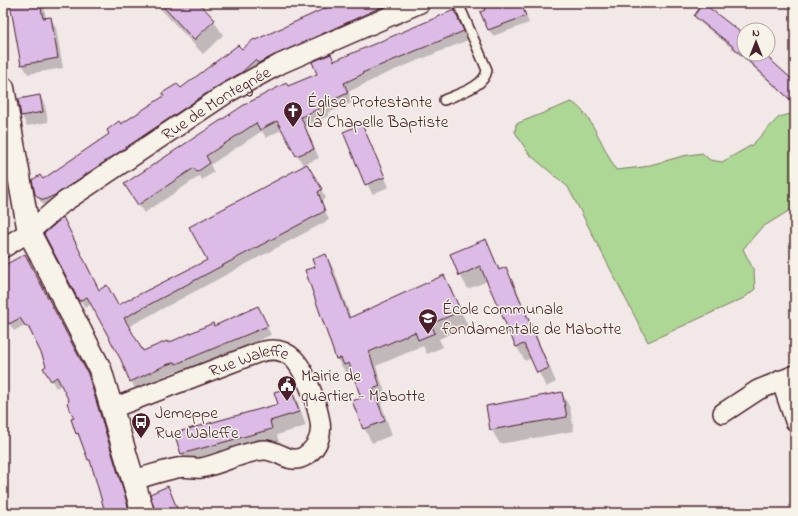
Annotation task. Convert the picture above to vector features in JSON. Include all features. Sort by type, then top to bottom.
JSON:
[{"type":"street","name":"Rue de Montegnée","points":[[3,248],[30,232],[64,202],[227,93],[299,55],[420,3]]},
{"type":"street","points":[[3,88],[30,232],[100,369],[113,408],[143,513]]},
{"type":"street","name":"Rue Waleffe","points":[[113,408],[257,353],[276,350],[287,354],[298,363],[303,370],[320,414],[322,427],[318,442],[307,454],[300,458],[292,460],[274,451],[262,450],[200,468],[178,468],[133,480]]},
{"type":"street","points":[[723,413],[758,390],[788,378],[795,421]]},
{"type":"lane","points":[[444,100],[481,82],[486,77],[487,70],[458,3]]},
{"type":"green space","points":[[571,102],[578,106],[590,122],[616,170],[643,167],[683,156],[702,153],[710,160],[722,162],[752,145],[779,117],[795,113],[795,207],[761,228],[743,249],[754,271],[755,289],[744,298],[648,342],[568,187],[529,154],[515,132],[516,124]]},
{"type":"building","points":[[10,3],[40,3],[43,18],[51,17],[58,58],[21,65]]},
{"type":"building","points":[[160,3],[199,3],[215,20],[194,40]]},
{"type":"building","points":[[337,3],[390,3],[258,63],[255,60],[242,72],[204,95],[57,194],[44,200],[35,194],[32,180],[40,175],[43,179],[109,134],[107,130],[119,121],[121,124],[164,96],[162,93],[177,84],[181,88],[238,45],[242,49],[254,39],[255,40]]},
{"type":"building","points":[[496,3],[521,3],[526,16],[488,30],[480,12],[485,10],[484,8]]},
{"type":"building","points":[[703,3],[736,29],[736,50],[730,44],[694,16]]},
{"type":"building","points":[[454,10],[464,31],[362,73],[363,74],[344,83],[348,93],[301,117],[314,149],[296,156],[277,121],[260,130],[256,123],[206,156],[210,163],[197,172],[194,168],[138,205],[124,184],[244,105],[286,83],[288,86],[317,74],[312,62],[331,54],[334,61]]},
{"type":"building","points":[[750,62],[773,62],[795,82],[795,104]]},
{"type":"building","points":[[40,95],[43,112],[21,116],[18,99]]},
{"type":"building","points":[[362,124],[385,177],[365,185],[343,132]]},
{"type":"building","points":[[307,164],[322,189],[318,192],[325,211],[124,318],[143,351],[167,341],[168,343],[213,323],[214,326],[258,306],[268,326],[176,364],[175,362],[166,365],[130,382],[121,360],[87,297],[79,301],[44,234],[63,217],[99,290],[107,285],[118,305],[207,260],[189,227]]},
{"type":"building","points":[[486,239],[499,270],[506,267],[549,368],[537,373],[524,344],[516,347],[480,266],[459,276],[450,254]]},
{"type":"building","points":[[25,254],[88,374],[130,513],[103,513],[105,512],[90,460],[88,460],[78,433],[76,434],[71,419],[74,418],[67,403],[69,401],[57,377],[51,381],[43,368],[46,366],[28,326],[26,327],[20,318],[9,324],[3,315],[3,266]]},
{"type":"building","points":[[326,254],[349,318],[444,275],[461,311],[431,324],[435,333],[418,340],[415,332],[369,352],[380,386],[373,389],[385,421],[363,429],[352,401],[361,398],[349,363],[344,365],[341,358],[336,359],[305,270],[315,267],[312,259]]},
{"type":"building","points":[[291,387],[299,412],[270,421],[272,429],[181,454],[174,433],[278,404],[274,392]]},
{"type":"building","points":[[562,392],[567,417],[490,430],[486,406]]},
{"type":"building","points":[[168,486],[179,513],[155,513],[150,494]]},
{"type":"place","name":"Église Protestante La Chapelle Baptiste","points":[[293,128]]},
{"type":"place","name":"École communale fondamentale de Mabotte","points":[[428,335]]},
{"type":"place","name":"Mairie de quartier - Mabotte","points":[[287,402]]},
{"type":"place","name":"Jemeppe Rue Waleffe","points":[[141,439]]}]
